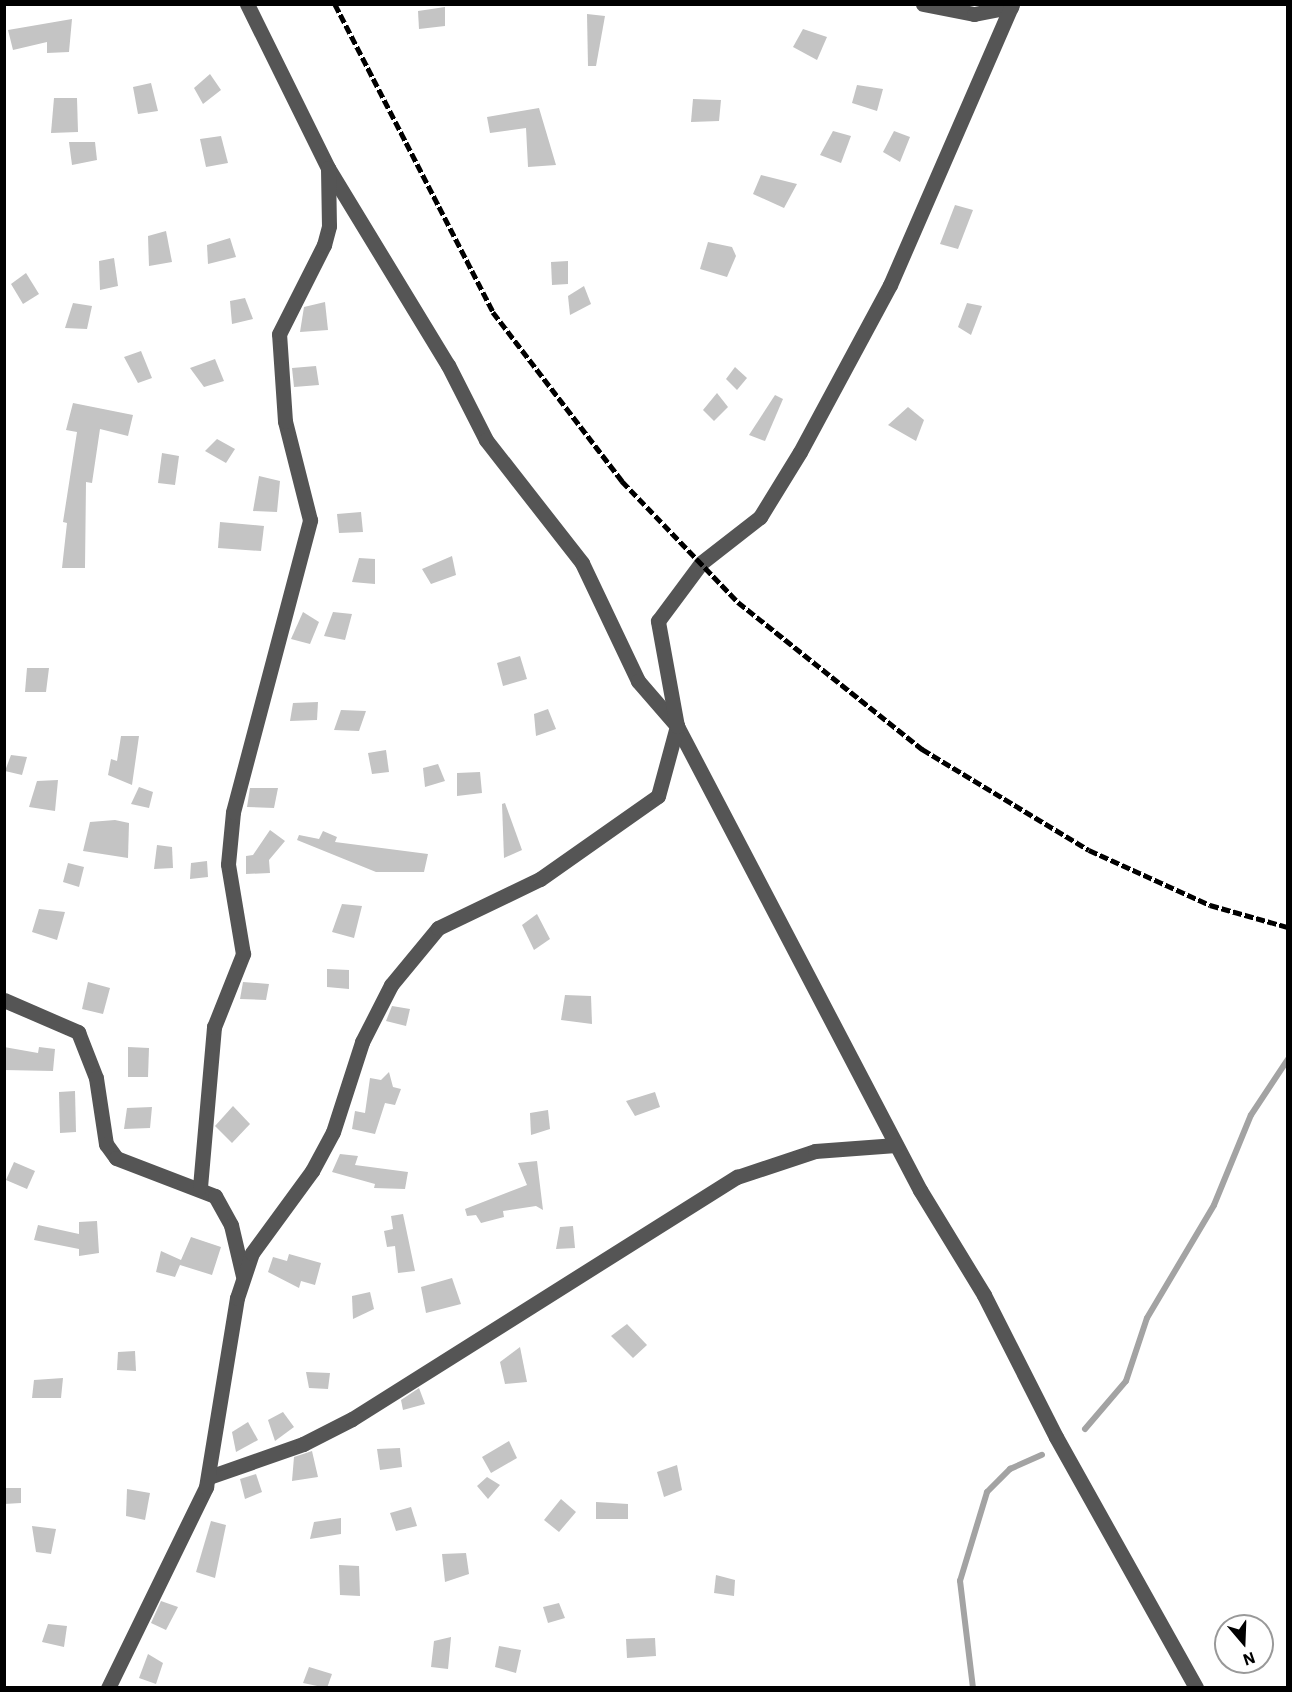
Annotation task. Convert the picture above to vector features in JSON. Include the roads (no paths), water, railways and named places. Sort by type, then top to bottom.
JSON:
[{"type":"street","points":[[247,4],[328,168],[448,364],[486,440],[582,563],[638,681],[677,726],[896,1145],[984,1295],[1056,1437],[1196,1688]]},
{"type":"street","points":[[923,4],[974,14],[1012,6]]},
{"type":"street","points":[[108,1688],[196,1514],[209,1477],[243,1276],[252,1253],[312,1171],[333,1132],[362,1042],[413,952],[445,923],[540,879],[658,796],[677,726],[658,621],[701,563],[760,518],[800,452],[890,285],[1012,6]]},
{"type":"street","points":[[200,1186],[214,1027],[243,954],[228,864],[233,812],[310,520],[285,421],[279,334],[324,244],[329,226],[328,168]]},
{"type":"street","points":[[4,1000],[78,1032],[96,1078],[106,1144],[116,1158],[200,1186],[224,1206],[243,1276]]},
{"type":"street","points":[[209,1477],[303,1444],[352,1419],[737,1177],[815,1151],[896,1145]]},
{"type":"waterway","points":[[1085,1429],[1126,1381],[1147,1318],[1214,1205],[1251,1115],[1288,1059]]},
{"type":"waterway","points":[[973,1688],[960,1581],[987,1492],[1010,1469],[1042,1455]]},
{"type":"railway","points":[[335,4],[493,312],[622,481],[738,602],[922,749],[1089,850],[1210,905],[1288,927]]}]
